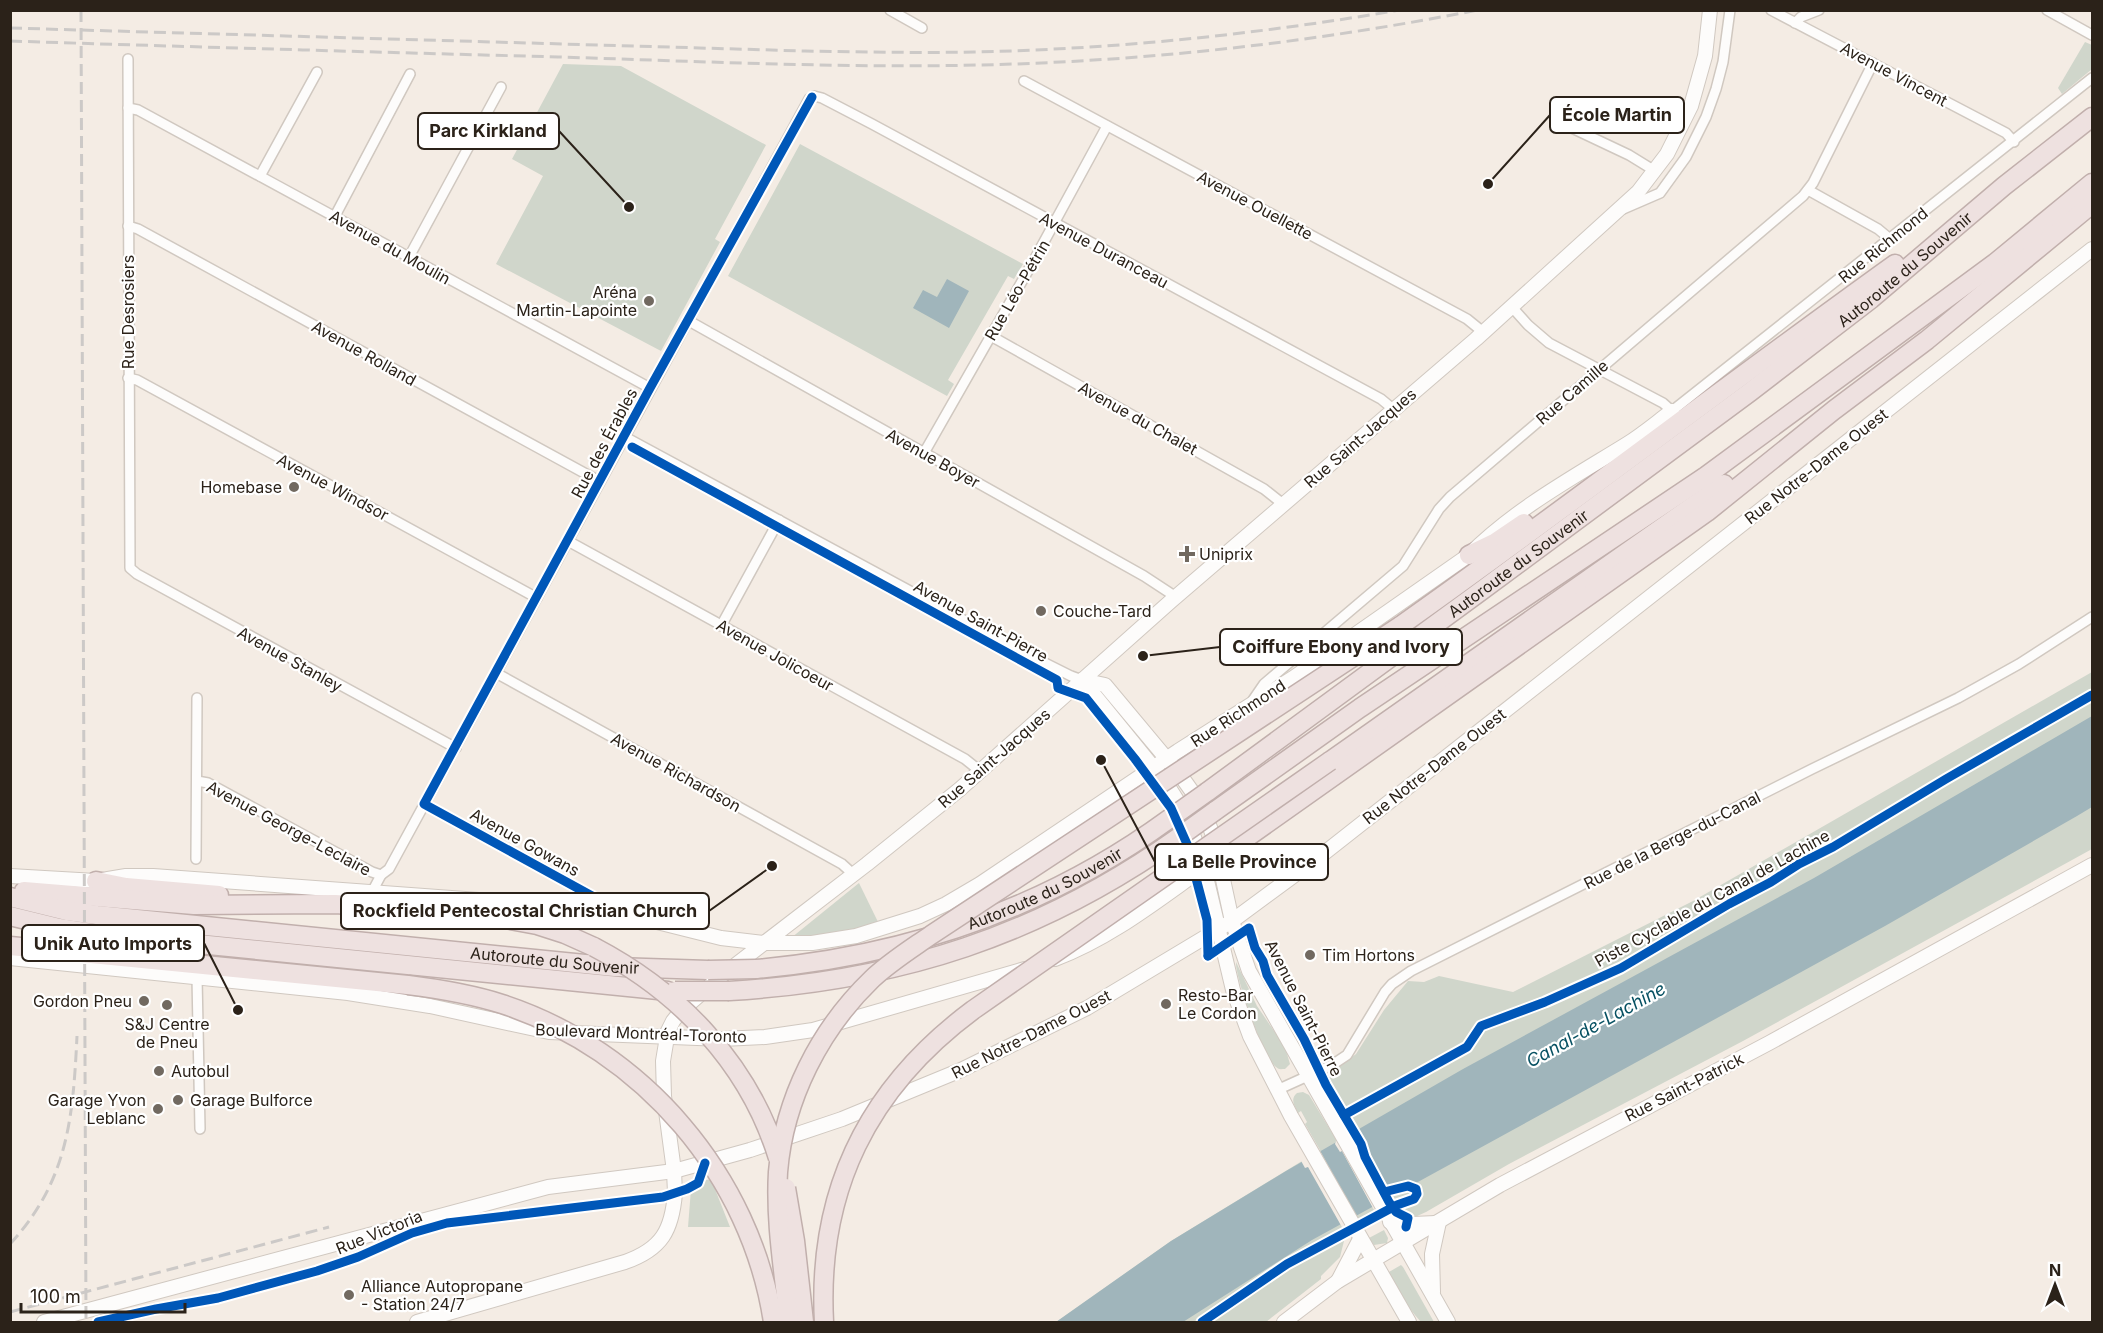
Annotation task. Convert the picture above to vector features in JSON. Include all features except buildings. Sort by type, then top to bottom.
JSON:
[{"type":"highway","name":"Autoroute du Souvenir","points":[[10,897],[67,911],[615,967],[708,970],[801,965],[851,957],[940,935],[1005,910],[1068,881],[1120,853],[1169,819],[1750,392],[1871,298],[2004,186],[2092,117]]},
{"type":"highway","name":"Autoroute du Souvenir","points":[[10,916],[59,928],[98,934],[675,991],[780,988],[834,981],[915,963],[964,948],[1012,930],[1070,903],[1133,869],[1352,714],[1706,476],[1995,263],[2092,183]]},
{"type":"highway","points":[[789,1323],[778,1219],[778,1188],[780,1154],[790,1112],[807,1070],[826,1034],[848,1005],[887,967],[931,935],[1400,626],[2004,186]]},
{"type":"highway","points":[[1211,863],[1698,518],[1834,410],[1927,340],[2092,204]]},
{"type":"highway","points":[[824,1323],[823,1290],[826,1252],[831,1214],[840,1185],[867,1125],[918,1057],[945,1032],[1640,542],[1834,410]]},
{"type":"highway","points":[[1469,555],[1496,542],[1539,512],[1598,480]]},
{"type":"highway","points":[[96,881],[126,887],[292,903]]},
{"type":"highway","points":[[10,889],[194,905],[292,903],[489,915],[537,925],[565,934],[601,950],[640,973],[691,1015],[716,1042],[737,1072],[763,1117],[776,1149],[791,1212],[804,1323]]},
{"type":"highway","points":[[10,936],[62,950]]},
{"type":"highway","points":[[10,946],[408,985],[470,995],[535,1016],[595,1049],[645,1087],[698,1144],[717,1170],[748,1230],[761,1264],[773,1323]]},
{"type":"main road","name":"Rue Saint-Jacques","points":[[666,1037],[673,1021],[681,1011],[720,977],[933,812],[1176,597],[1483,332],[1638,192],[1656,171],[1676,139],[1694,96],[1705,56],[1710,10]]},
{"type":"main road","name":"Rue Notre-Dame Ouest","points":[[674,1171],[807,1132],[952,1074],[1087,1008],[1218,931],[1432,769],[2092,249]]},
{"type":"main road","name":"Rue Richmond","points":[[1154,768],[1293,678],[1469,555],[1490,534],[1532,503],[1630,442],[1672,411]]},
{"type":"main road","name":"Avenue Saint-Pierre","points":[[1082,680],[1104,685],[1167,759],[1200,804],[1210,825],[1211,863],[1218,931],[1230,981],[1250,1036],[1291,1116],[1409,1323]]},
{"type":"main road","name":"Avenue Saint-Pierre","points":[[1082,680],[1154,768],[1187,816],[1211,863],[1255,983],[1448,1323]]},
{"type":"main road","points":[[10,876],[96,881],[126,876],[153,876],[527,903],[606,912],[721,938],[764,943],[802,944],[847,938],[890,927],[937,909],[980,884],[1154,768]]},
{"type":"main road","name":"Boulevard Montréal-Toronto","points":[[10,958],[321,990],[396,1000],[549,1032],[732,1039],[797,1033],[1056,959],[1094,942],[1133,919],[1211,863]]},
{"type":"main road","name":"Rue Saint-Patrick","points":[[1284,1323],[1338,1281],[1521,1173],[1769,1043],[2092,865]]},
{"type":"main road","points":[[417,1323],[614,1266],[644,1255],[660,1242],[668,1228],[674,1203],[674,1171],[663,1079],[666,1037]]},
{"type":"main road","name":"Rue Victoria","points":[[44,1323],[548,1187],[674,1171]]},
{"type":"main road","points":[[1388,1218],[1413,1224],[1438,1222],[1431,1254],[1433,1297]]},
{"type":"main road","points":[[1338,1281],[1357,1235]]},
{"type":"street","points":[[890,10],[922,28]]},
{"type":"street","name":"Rue Saint-Jacques","points":[[1617,211],[1660,193],[1689,150],[1706,117],[1718,82],[1730,10]]},
{"type":"street","name":"Avenue Vincent","points":[[1771,10],[2006,134],[2014,142]]},
{"type":"street","points":[[1795,23],[1802,17],[1819,10]]},
{"type":"street","points":[[2047,10],[2092,35]]},
{"type":"street","name":"Rue Desrosiers","points":[[128,59],[129,565]]},
{"type":"street","name":"Rue Camille","points":[[1249,706],[1262,686],[1403,566],[1446,500],[1808,190],[1873,63]]},
{"type":"street","points":[[260,176],[317,72]]},
{"type":"street","points":[[334,216],[410,74]]},
{"type":"street","name":"Rue Richmond","points":[[1672,411],[2092,78]]},
{"type":"street","name":"Avenue Ouellette","points":[[1024,81],[1467,320],[1483,332]]},
{"type":"street","points":[[409,257],[501,87]]},
{"type":"street","name":"Avenue Duranceau","points":[[812,97],[822,98],[1055,223],[1380,399],[1393,409]]},
{"type":"street","name":"Rue des Érables","points":[[372,892],[381,875],[389,869],[456,748],[650,388],[812,97]]},
{"type":"street","name":"Avenue du Moulin","points":[[128,108],[138,110],[650,388]]},
{"type":"street","points":[[1555,120],[1629,155],[1656,171]]},
{"type":"street","name":"Rue Léo-Pétrin","points":[[924,453],[1055,223],[1107,126]]},
{"type":"street","points":[[1808,190],[1878,229],[1890,239]]},
{"type":"street","name":"Avenue Rolland","points":[[128,226],[138,229],[599,482]]},
{"type":"street","points":[[1511,306],[1542,338],[1663,403],[1672,411]]},
{"type":"street","name":"Avenue Boyer","points":[[689,321],[1151,580],[1176,597]]},
{"type":"street","name":"Avenue du Chalet","points":[[991,336],[1264,489],[1283,504]]},
{"type":"street","name":"Avenue Windsor","points":[[128,378],[147,386],[537,598]]},
{"type":"street","name":"Avenue Saint-Pierre","points":[[625,437],[1044,663],[1082,680]]},
{"type":"street","points":[[721,626],[778,520]]},
{"type":"street","name":"Avenue Jolicoeur","points":[[568,541],[965,759],[980,771]]},
{"type":"street","name":"Avenue Stanley","points":[[129,565],[131,571],[136,574],[456,748]]},
{"type":"street","name":"Rue de la Berge-du-Canal","points":[[1277,1090],[1338,1062],[1347,1055],[1385,992],[1392,984],[1411,971],[1952,701],[2019,664],[2092,617]]},
{"type":"street","name":"Avenue Richardson","points":[[496,673],[833,859],[853,874]]},
{"type":"street","points":[[196,859],[197,698]]},
{"type":"street","name":"Avenue George-Leclaire","points":[[197,781],[208,783],[381,875]]},
{"type":"street","name":"Avenue Gowans","points":[[424,804],[592,896],[606,912]]},
{"type":"street","points":[[197,977],[200,1129]]},
{"type":"shaded area","points":[[2085,42],[2092,45],[2092,69],[2062,94],[2058,88]]},
{"type":"shaded area","points":[[563,64],[621,66],[766,145],[715,239],[720,242],[661,351],[496,264],[543,176],[512,159]]},
{"type":"shaded area","points":[[800,144],[1023,264],[1014,279],[1008,276],[948,380],[954,384],[947,396],[728,276]]},
{"type":"shaded area","points":[[2092,672],[2092,849],[1743,1041],[1509,1164],[1426,1212],[1415,1217],[1405,1215],[1397,1209],[1345,1237],[1340,1257],[1321,1276],[1321,1279],[1266,1322],[1056,1322],[1171,1241],[1320,1150],[1305,1124],[1307,1122],[1301,1111],[1298,1113],[1294,1105],[1293,1100],[1297,1093],[1303,1092],[1309,1095],[1337,1141],[1349,1134],[1328,1096],[1326,1081],[1356,1054],[1384,1010],[1408,981],[1424,982],[1439,976],[1513,992],[1693,901]]},
{"type":"shaded area","points":[[859,883],[879,924],[843,932],[791,938]]},
{"type":"shaded area","points":[[1236,962],[1257,1006],[1285,1047],[1290,1064],[1285,1069],[1276,1067],[1257,1033],[1245,999]]},
{"type":"shaded area","points":[[711,1179],[730,1227],[688,1227],[691,1189],[702,1181]]},
{"type":"shaded area","points":[[1384,1230],[1388,1238],[1387,1243],[1374,1245],[1369,1238]]},
{"type":"shaded area","points":[[1401,1265],[1434,1322],[1421,1322],[1399,1292],[1389,1272]]},
{"type":"water","points":[[947,279],[969,291],[949,328],[913,308],[923,290],[937,297]]},
{"type":"water","name":"Canal-de-Lachine","points":[[2092,716],[2092,807],[2077,816],[1885,926],[1312,1240],[1183,1322],[1056,1322],[1171,1241],[1286,1171],[1463,1069],[1814,878]]},
{"type":"pier","points":[[1357,1130],[1367,1155],[1384,1184],[1390,1187],[1410,1183],[1418,1187],[1411,1191],[1388,1195],[1391,1202],[1374,1210],[1342,1151],[1340,1152],[1335,1144],[1336,1141]]},
{"type":"pier","points":[[1319,1149],[1357,1219],[1343,1229],[1308,1167],[1305,1168],[1300,1159]]},
{"type":"railway","points":[[81,10],[86,1322]]},
{"type":"railway","points":[[10,28],[805,51],[953,52],[1081,48],[1188,39],[1400,10]]},
{"type":"railway","points":[[10,41],[809,65],[997,65],[1113,59],[1218,50],[1374,29],[1478,10]]},
{"type":"railway","points":[[10,1244],[29,1220],[56,1172],[69,1121],[77,1036]]},
{"type":"railway","points":[[10,1312],[329,1227]]},
{"type":"cycle path","points":[[606,912],[592,896],[424,804],[650,388],[812,97]]},
{"type":"cycle path","points":[[632,447],[1057,680],[1058,688],[1086,698],[1171,808],[1187,844],[1207,920],[1208,956]]},
{"type":"cycle path","name":"Piste Cyclable du Canal de Lachine","points":[[1344,1115],[1467,1047],[1481,1026],[1545,1002],[1621,968],[2092,695]]},
{"type":"cycle path","points":[[1208,956],[1249,928],[1267,975],[1304,1039],[1326,1085],[1361,1144],[1365,1157],[1389,1202],[1396,1212],[1408,1218],[1406,1227]]},
{"type":"cycle path","points":[[98,1322],[218,1298],[317,1271],[358,1257],[412,1233],[447,1223],[663,1197],[698,1183],[705,1163]]},
{"type":"cycle path","points":[[1202,1322],[1287,1264],[1397,1205],[1414,1199],[1417,1194],[1416,1189],[1408,1186],[1384,1192]]},
{"type":"place","name":"École Martin","points":[[1488,184]]},
{"type":"place","name":"Parc Kirkland","points":[[629,207]]},
{"type":"place","name":"Aréna Martin-Lapointe","points":[[649,301]]},
{"type":"place","name":"Homebase","points":[[294,487]]},
{"type":"place","name":"Uniprix","points":[[1187,554]]},
{"type":"place","name":"Couche-Tard","points":[[1041,611]]},
{"type":"place","name":"Coiffure Ebony and Ivory","points":[[1143,656]]},
{"type":"place","name":"La Belle Province","points":[[1101,760]]},
{"type":"place","name":"Rockfield Pentecostal Christian Church","points":[[772,866]]},
{"type":"place","name":"Tim Hortons","points":[[1310,955]]},
{"type":"place","name":"Gordon Pneu","points":[[144,1001]]},
{"type":"place","name":"Resto-Bar Le Cordon","points":[[1166,1004]]},
{"type":"place","name":"S&J Centre de Pneu","points":[[167,1005]]},
{"type":"place","name":"Unik Auto Imports","points":[[238,1010]]},
{"type":"place","name":"Autobul","points":[[159,1071]]},
{"type":"place","name":"Garage Bulforce","points":[[178,1100]]},
{"type":"place","name":"Garage Yvon Leblanc","points":[[158,1109]]},
{"type":"place","name":"Alliance Autopropane - Station 24/7","points":[[349,1295]]}]
